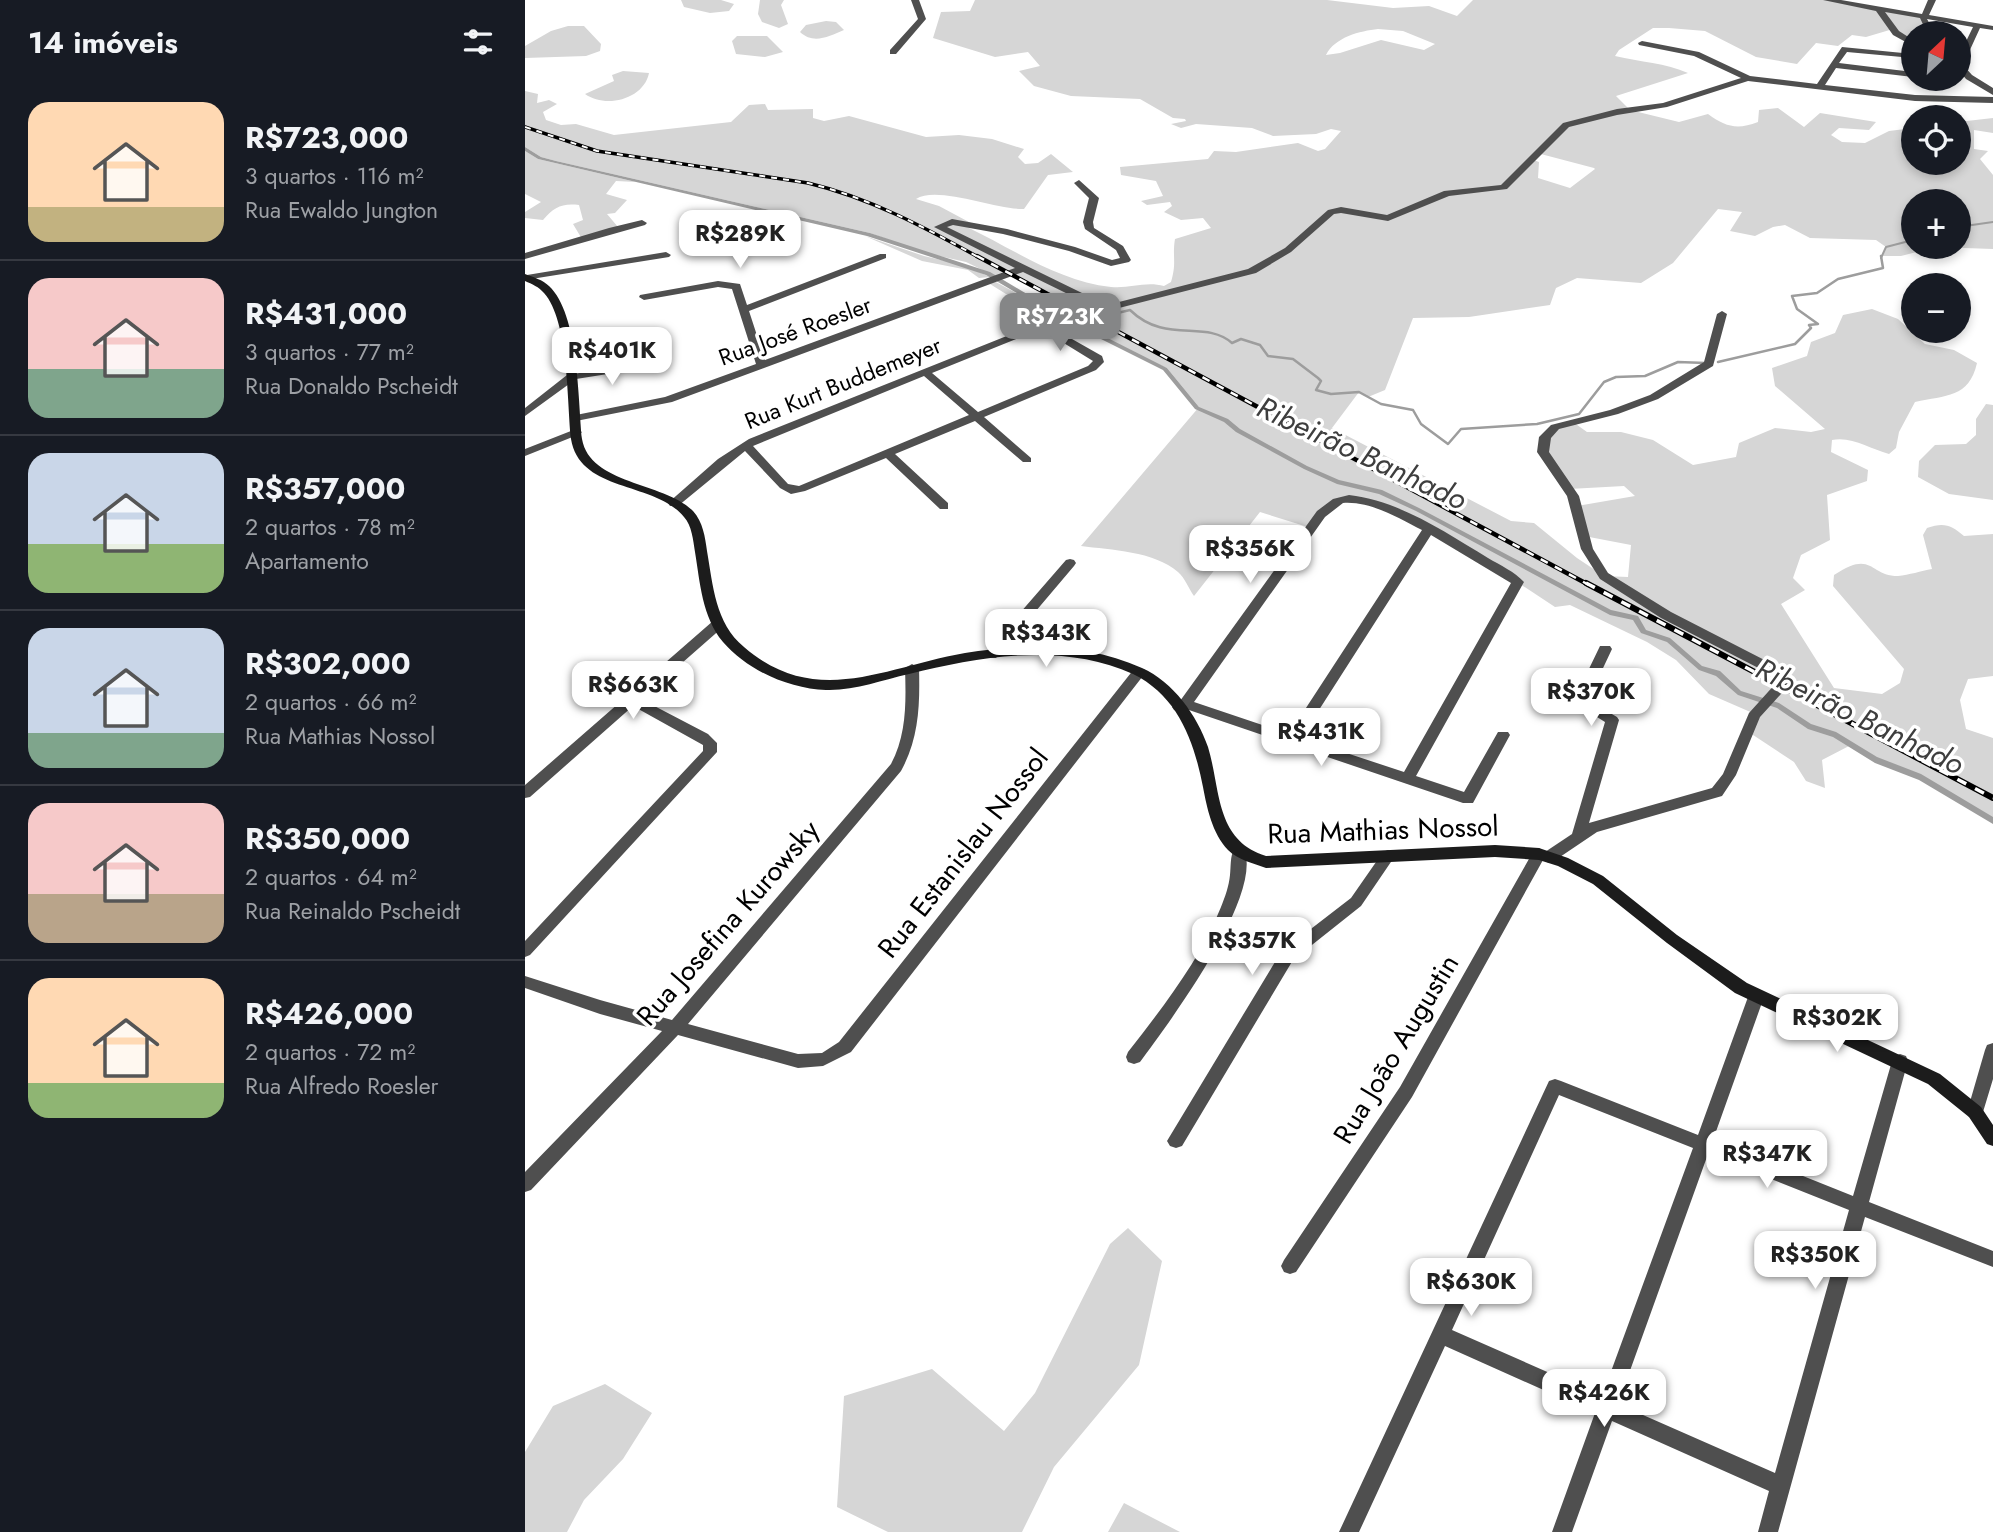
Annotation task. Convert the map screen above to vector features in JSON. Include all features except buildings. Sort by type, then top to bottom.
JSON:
[{"type":"street","points":[[893,52],[922,19],[915,0]]},
{"type":"street","points":[[1828,0],[1875,5],[1915,21]]},
{"type":"street","points":[[1924,21],[1932,0]]},
{"type":"street","points":[[1875,5],[1901,36]]},
{"type":"street","points":[[1971,25],[1993,28]]},
{"type":"street","points":[[1971,36],[1978,25]]},
{"type":"street","points":[[1641,43],[1696,54],[1748,78],[1934,99],[1993,100]]},
{"type":"street","points":[[1820,86],[1842,51],[1849,49],[1901,55]]},
{"type":"street","points":[[1833,65],[1901,74]]},
{"type":"street","points":[[1079,183],[1094,198],[1088,222],[1090,229],[1120,248],[1126,260],[1121,263],[1020,234],[952,222],[940,224],[939,227],[1078,295],[1111,304],[1132,304],[1206,285],[1270,262],[1331,212],[1342,210],[1388,218],[1447,193],[1504,187],[1566,125],[1617,112],[1664,105],[1748,78]]},
{"type":"street","points":[[1971,78],[1993,92]]},
{"type":"street","points":[[525,257],[558,249],[608,230],[642,223]]},
{"type":"street","points":[[526,278],[666,254]]},
{"type":"street","points":[[745,309],[883,256]]},
{"type":"street","name":"Rua José Roesler","points":[[525,453],[576,425],[657,404],[1024,268]]},
{"type":"street","points":[[525,793],[717,624],[695,522],[674,503],[616,480],[594,467],[579,449],[571,378],[556,304],[547,290],[526,278]]},
{"type":"street","points":[[644,297],[732,284],[739,289],[762,366]]},
{"type":"street","points":[[1544,856],[1579,834],[1607,822],[1717,792],[1763,702],[1784,683],[1779,673],[1648,605],[1598,570],[1587,549],[1573,496],[1543,452],[1545,437],[1555,426],[1614,412],[1654,397],[1710,364],[1722,314]]},
{"type":"street","name":"Rua Kurt Buddemeyer","points":[[674,503],[745,445],[1042,325],[1098,358],[1099,362],[1092,368],[977,416]]},
{"type":"street","points":[[525,413],[571,378],[648,365]]},
{"type":"street","points":[[925,372],[1027,460]]},
{"type":"street","points":[[745,445],[783,486],[791,490],[801,489],[977,416]]},
{"type":"street","points":[[888,453],[944,506]]},
{"type":"street","points":[[1407,779],[1517,582],[1428,530],[1378,505],[1358,499],[1341,500],[1321,514],[1182,706],[1468,799],[1503,735]]},
{"type":"street","points":[[1292,740],[1428,530]]},
{"type":"street","points":[[991,655],[1070,563]]},
{"type":"street","name":"Rua Mathias Nossol","points":[[717,624],[728,638],[750,656],[801,682],[838,685],[912,668],[991,655],[1067,653],[1100,658],[1139,672],[1159,685],[1182,706],[1202,749],[1222,833],[1239,853],[1258,861],[1279,863],[1495,851],[1544,856],[1598,880],[1672,939],[1756,997],[1900,1061],[1934,1079],[1975,1112],[1993,1139]]},
{"type":"street","points":[[1579,834],[1612,720],[1580,702],[1605,649]]},
{"type":"street","name":"Rua Josefina Kurowsky","points":[[525,1184],[676,1027],[896,767],[906,745],[912,720],[912,668]]},
{"type":"street","name":"Rua Estanislau Nossol","points":[[676,1027],[798,1061],[823,1061],[845,1047],[1139,672]]},
{"type":"street","points":[[525,951],[710,752],[710,743],[703,737],[631,699]]},
{"type":"street","points":[[1134,1057],[1193,974],[1213,937],[1235,888],[1239,853]]},
{"type":"street","points":[[1176,1140],[1287,956],[1356,902],[1388,856]]},
{"type":"street","name":"Rua João Augustin","points":[[1290,1266],[1400,1102],[1544,856]]},
{"type":"street","points":[[525,982],[676,1027]]},
{"type":"street","points":[[1562,1532],[1756,997]]},
{"type":"street","points":[[1975,1112],[1993,1050]]},
{"type":"street","points":[[1768,1532],[1900,1061]]},
{"type":"street","points":[[1349,1532],[1555,1086],[1993,1259]]},
{"type":"street","points":[[1442,1335],[1781,1486]]},
{"type":"shaded area","points":[[681,0],[721,0],[734,4],[729,11],[710,13],[684,7]]},
{"type":"shaded area","points":[[760,0],[784,0],[781,5],[788,24],[779,28],[762,22],[758,14]]},
{"type":"shaded area","points":[[975,0],[1327,0],[1393,8],[1429,6],[1457,16],[1473,0],[1827,0],[1924,16],[1924,21],[1901,21],[1901,35],[1893,29],[1866,37],[1852,35],[1838,46],[1816,43],[1797,64],[1756,57],[1705,31],[1653,28],[1619,50],[1615,56],[1688,73],[1616,96],[1630,110],[1679,122],[1708,114],[1726,124],[1744,126],[1758,122],[1759,110],[1778,108],[1804,127],[1820,113],[1876,122],[1869,130],[1839,128],[1831,135],[1842,142],[1865,143],[1889,131],[1901,130],[1901,175],[1971,175],[1971,121],[1993,118],[1993,133],[1974,130],[1974,149],[1988,151],[1980,159],[1993,175],[1993,249],[1971,248],[1971,189],[1901,189],[1901,256],[1881,256],[1886,247],[1876,240],[1810,238],[1785,225],[1773,227],[1755,236],[1730,231],[1742,212],[1718,209],[1673,263],[1641,283],[1577,278],[1556,288],[1550,305],[1469,317],[1413,318],[1385,390],[1368,397],[1359,392],[1332,428],[1511,521],[1534,523],[1604,576],[1628,577],[1631,545],[1584,536],[1577,506],[1635,496],[1624,486],[1569,489],[1545,456],[1548,432],[1573,422],[1587,432],[1621,432],[1653,440],[1693,465],[1736,457],[1739,443],[1775,428],[1811,432],[1825,429],[1775,386],[1772,368],[1807,356],[1811,342],[1835,333],[1843,315],[1872,309],[1901,322],[1901,343],[1924,343],[1954,350],[1977,363],[1968,383],[1962,389],[1946,396],[1915,402],[1899,432],[1896,448],[1889,454],[1854,441],[1832,440],[1831,452],[1868,470],[1867,481],[1827,495],[1830,540],[1801,555],[1793,578],[1805,590],[1781,604],[1834,688],[1882,694],[1900,683],[1904,669],[1833,586],[1834,575],[1856,564],[1864,564],[1898,576],[1932,569],[1923,535],[1927,528],[1933,526],[1947,526],[1964,536],[1993,534],[1993,676],[1968,679],[1960,700],[1966,729],[1993,738],[1993,820],[1920,776],[1849,746],[1822,760],[1825,788],[1806,781],[1794,762],[1747,731],[1755,714],[1709,694],[1676,660],[1647,642],[1570,605],[1555,607],[1517,582],[1378,505],[1336,501],[1311,528],[1260,512],[1194,596],[1178,572],[1157,560],[1132,553],[1081,546],[1199,407],[1167,368],[1143,358],[1047,306],[1062,306],[1090,314],[983,257],[1005,271],[995,276],[966,262],[926,253],[870,233],[556,161],[541,157],[525,147],[525,91],[538,94],[537,103],[549,100],[557,104],[543,112],[546,120],[561,125],[576,124],[614,135],[731,122],[749,105],[765,104],[768,110],[813,109],[813,118],[824,121],[849,116],[926,137],[959,135],[992,139],[1024,149],[1018,157],[1025,164],[1038,163],[1051,154],[1073,172],[1048,175],[1024,209],[952,196],[926,195],[916,199],[939,206],[982,229],[967,227],[1055,271],[1092,284],[1118,287],[1150,284],[1164,286],[1171,282],[1175,239],[1211,228],[1203,218],[1181,220],[1164,212],[1172,206],[1170,202],[1147,205],[1141,201],[1163,196],[1156,181],[1121,175],[1120,167],[1208,159],[1214,151],[1236,152],[1298,143],[1318,151],[1325,149],[1341,131],[1331,129],[1316,134],[1273,136],[1252,128],[1196,124],[1181,128],[1171,124],[1186,121],[1185,119],[1173,118],[1140,99],[1071,96],[1034,86],[1019,71],[1040,66],[1028,52],[995,57],[933,38],[941,12],[970,11]],"holes":[[[1378,29],[1403,31],[1435,44],[1424,50],[1381,40],[1326,55],[1335,44],[1356,33]],[[1537,153],[1594,168],[1595,169],[1570,188],[1538,178],[1539,162],[1531,159]]]},
{"type":"shaded area","points":[[836,22],[844,30],[816,39],[800,32],[806,25]]},
{"type":"shaded area","points":[[568,26],[584,26],[601,44],[600,51],[586,56],[525,58],[525,46],[551,31]]},
{"type":"shaded area","points":[[737,36],[767,36],[783,52],[765,57],[736,54],[732,41]]},
{"type":"shaded area","points":[[623,71],[649,73],[640,89],[623,99],[603,101],[585,94],[614,81],[612,75]]},
{"type":"shaded area","points":[[525,147],[541,157],[556,161],[870,233],[990,272],[1064,316],[1167,368],[1199,407],[1228,419],[1240,429],[1307,466],[1339,480],[1382,490],[1611,610],[1638,616],[1646,630],[1670,638],[1702,666],[1720,671],[1741,691],[1779,703],[1811,724],[1836,732],[1877,757],[1921,774],[1993,817],[1993,824],[1919,780],[1875,763],[1833,737],[1808,729],[1777,708],[1738,695],[1716,676],[1699,670],[1667,642],[1641,633],[1633,620],[1610,615],[1416,511],[1379,494],[1337,484],[1236,432],[1224,422],[1195,409],[1163,370],[1061,319],[986,275],[867,236],[538,159],[525,151]]},
{"type":"shaded area","points":[[525,151],[538,159],[636,182],[616,181],[606,194],[627,200],[615,213],[607,214],[618,227],[582,239],[573,224],[583,220],[579,205],[559,207],[543,220],[525,218],[525,212],[541,202],[525,194]]},
{"type":"shaded area","points":[[865,236],[924,256],[963,265],[990,277],[979,278],[968,270],[922,261]]},
{"type":"shaded area","points":[[994,281],[1086,332],[1070,339],[1045,323],[1017,329],[1012,326],[1021,316],[1006,305],[1014,299],[990,284]]},
{"type":"shaded area","points":[[1986,404],[1993,405],[1993,500],[1949,494],[1918,477],[1919,461],[1935,445],[1966,444],[1976,435],[1976,419]]},
{"type":"shaded area","points":[[1128,1228],[1162,1261],[1139,1365],[1054,1467],[1022,1532],[888,1532],[837,1507],[844,1396],[932,1369],[1004,1431],[1035,1393],[1110,1244]]},
{"type":"shaded area","points":[[605,1384],[652,1413],[623,1459],[584,1500],[567,1532],[525,1532],[525,1452],[553,1406]]},
{"type":"shaded area","points":[[1124,1503],[1180,1532],[1108,1532]]},
{"type":"waterway","points":[[1971,225],[1993,222]]},
{"type":"waterway","points":[[1881,257],[1886,247],[1901,243]]},
{"type":"waterway","points":[[1718,362],[1795,344],[1811,328],[1809,325],[1818,324],[1797,309],[1792,296],[1817,293],[1838,279],[1883,268],[1881,257]]},
{"type":"waterway","points":[[1105,316],[1130,310],[1157,327],[1210,333],[1232,343],[1241,339],[1260,345],[1268,356],[1293,359],[1318,378],[1321,381],[1316,390],[1331,394],[1359,392],[1381,404],[1413,410],[1421,424],[1448,444],[1461,429],[1537,424],[1579,414],[1604,382],[1616,377],[1645,376],[1678,362],[1706,363]]},
{"type":"railway","points":[[525,127],[597,151],[808,183],[831,189],[896,214],[980,258]]},
{"type":"railway","points":[[977,256],[1589,585]]},
{"type":"railway","points":[[1586,583],[1993,798]]},
{"type":"water label","name":"Ribeirão Banhado","points":[[1362,453]]},
{"type":"water label","name":"Ribeirão Banhado","points":[[1860,716]]}]
